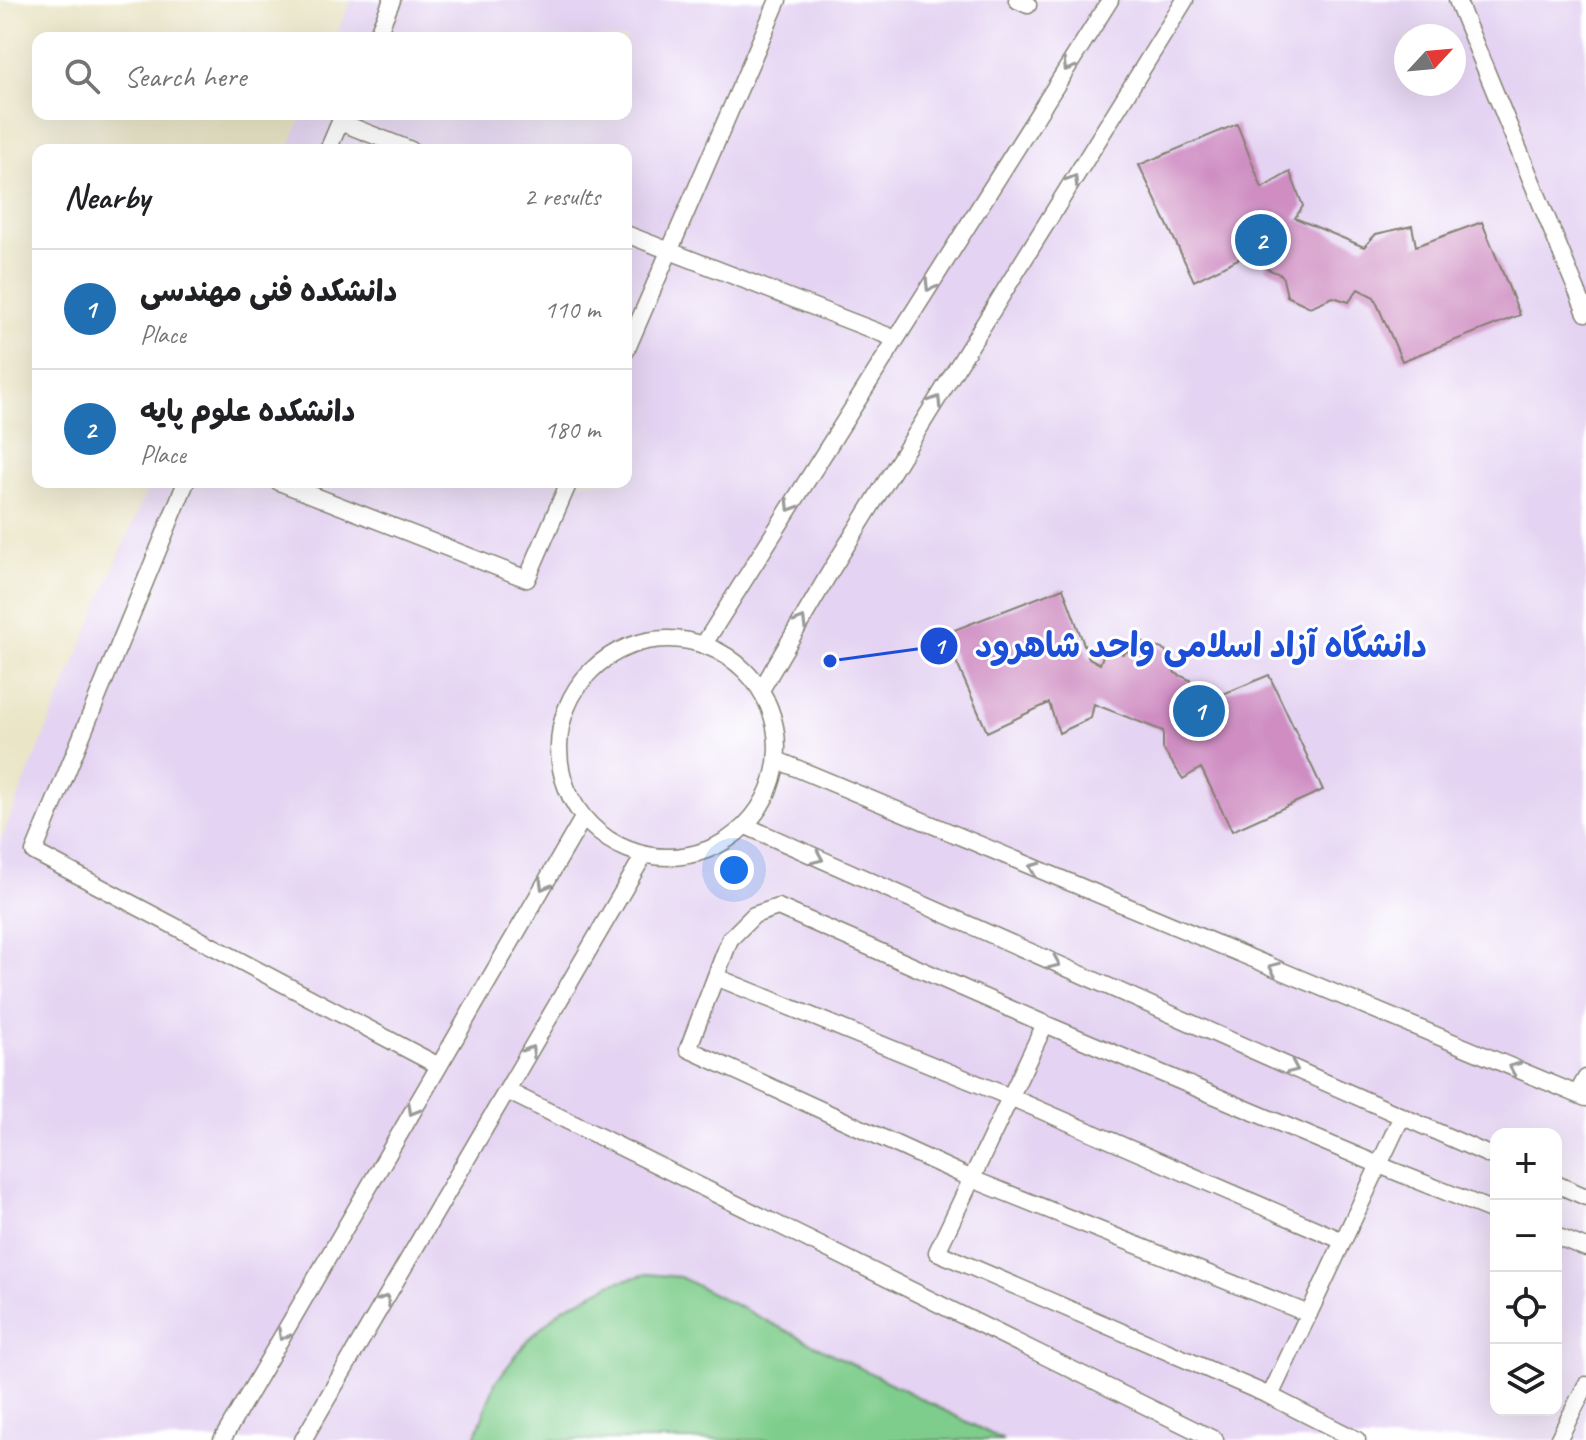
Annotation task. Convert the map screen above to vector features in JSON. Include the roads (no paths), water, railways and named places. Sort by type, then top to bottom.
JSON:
[{"type":"lane","points":[[379,32],[392,0]]},
{"type":"lane","points":[[632,337],[778,0]]},
{"type":"lane","points":[[704,644],[1110,0]]},
{"type":"lane","points":[[761,690],[838,559],[1185,0]]},
{"type":"lane","points":[[1457,0],[1586,313]]},
{"type":"lane","points":[[331,144],[341,120]]},
{"type":"lane","points":[[346,120],[398,144]]},
{"type":"lane","points":[[632,236],[896,339]]},
{"type":"lane","points":[[184,488],[34,852],[439,1066]]},
{"type":"lane","points":[[294,488],[527,579],[566,488]]},
{"type":"lane","points":[[669,638],[704,644],[737,662],[761,690],[775,724],[777,760],[767,796],[746,826],[716,847],[681,858],[644,855],[610,842],[583,818],[566,787],[558,752],[562,717],[578,685],[602,659],[634,643],[669,638]]},
{"type":"lane","points":[[777,760],[1582,1096],[1586,1078]]},
{"type":"lane","points":[[222,1440],[583,818]]},
{"type":"lane","points":[[746,826],[1490,1155]]},
{"type":"lane","points":[[303,1440],[644,855]]},
{"type":"lane","points":[[1309,1314],[972,1179],[688,1049],[730,939],[754,915],[778,907],[1045,1024],[1490,1210]]},
{"type":"lane","points":[[716,977],[1010,1097],[1343,1241]]},
{"type":"lane","points":[[1045,1024],[937,1252],[1270,1396],[1357,1440]]},
{"type":"lane","points":[[507,1091],[1215,1440]]},
{"type":"lane","points":[[1270,1396],[1402,1116]]},
{"type":"lane","points":[[1562,1187],[1586,1197]]},
{"type":"lane","points":[[1562,1238],[1586,1248]]},
{"type":"lane","points":[[1558,1440],[1586,1385]]},
{"type":"place","name":"دانشکده علوم پایه","points":[[1261,240]]},
{"type":"place","name":"دانشگاه آزاد اسلامی واحد شاهرود","points":[[830,661]]},
{"type":"place","name":"دانشکده فنی مهندسی","points":[[1199,711]]}]
